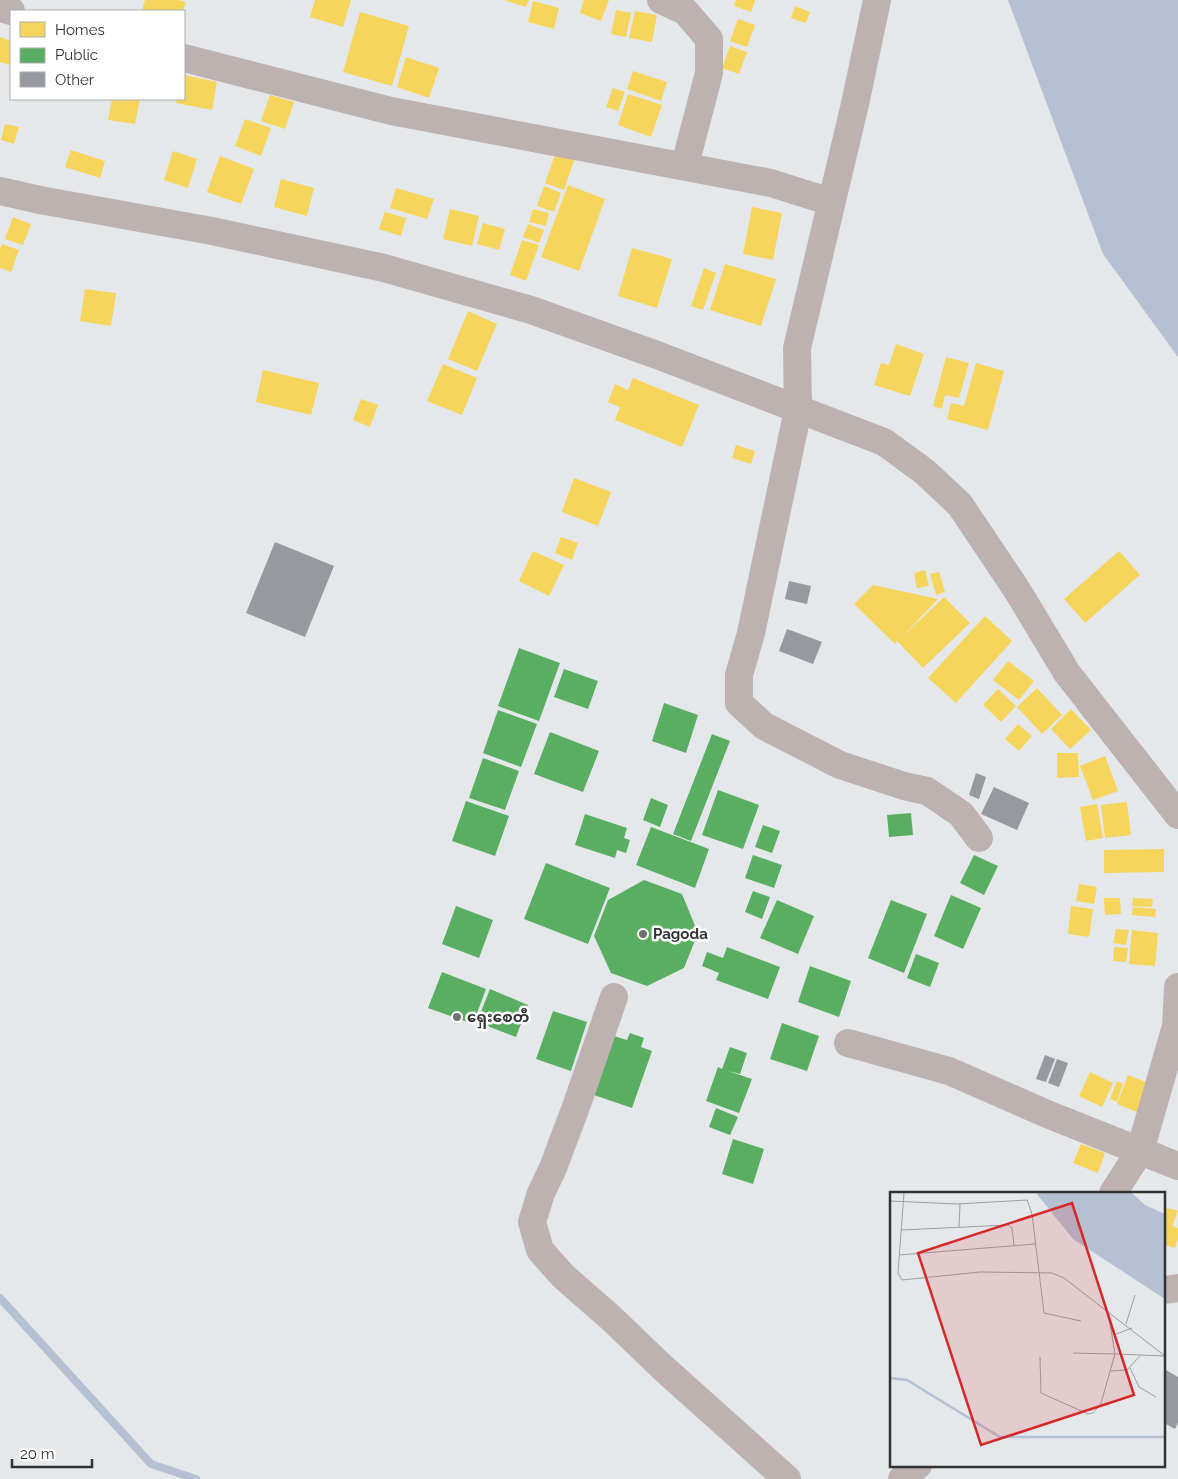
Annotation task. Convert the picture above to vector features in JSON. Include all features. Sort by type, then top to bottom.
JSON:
[{"type":"street","points":[[661,0],[685,11],[709,39],[708,73],[685,166]]},
{"type":"street","points":[[878,0],[797,348],[798,410],[751,633],[739,675],[739,703],[764,726],[840,765],[904,786],[927,791],[961,814],[979,838]]},
{"type":"street","points":[[185,58],[391,111],[771,183],[831,202]]},
{"type":"street","points":[[0,191],[212,231],[393,271],[531,310],[657,355],[884,442],[925,472],[960,505],[1017,590],[1067,673],[1178,815]]},
{"type":"street","points":[[614,997],[577,1104],[553,1168],[541,1193],[532,1222],[540,1250],[563,1276],[786,1479]]},
{"type":"street","points":[[1114,1192],[1140,1151],[1176,1026],[1178,1003]]},
{"type":"street","points":[[848,1043],[949,1071],[1047,1114],[1178,1166]]},
{"type":"street","points":[[902,1479],[917,1466]]},
{"type":"water","points":[[1008,0],[1178,0],[1178,357],[1103,254]]},
{"type":"building: Homes","points":[[145,0],[178,0],[186,2],[183,10],[142,10]]},
{"type":"building: Homes","points":[[315,0],[351,0],[343,27],[310,17]]},
{"type":"building: Homes","points":[[504,0],[529,0],[526,7]]},
{"type":"building: Homes","points":[[584,0],[609,0],[601,21],[580,13]]},
{"type":"building: Homes","points":[[736,0],[755,0],[751,12],[734,6]]},
{"type":"building: Homes","points":[[533,1],[559,8],[554,29],[528,22]]},
{"type":"building: Homes","points":[[795,6],[810,12],[806,23],[791,18]]},
{"type":"building: Homes","points":[[616,10],[631,13],[626,37],[611,34]]},
{"type":"building: Homes","points":[[635,11],[657,15],[652,42],[629,38]]},
{"type":"building: Homes","points":[[360,12],[409,26],[392,86],[343,72]]},
{"type":"building: Homes","points":[[738,19],[755,25],[747,47],[730,41]]},
{"type":"building: Homes","points":[[0,37],[10,41],[10,62],[9,65],[0,62]]},
{"type":"building: Homes","points":[[730,46],[747,52],[739,74],[722,68]]},
{"type":"building: Homes","points":[[406,57],[439,68],[429,98],[397,87]]},
{"type":"building: Homes","points":[[633,71],[667,82],[661,101],[627,89]]},
{"type":"building: Homes","points":[[185,75],[217,82],[212,110],[176,103],[177,100],[185,100]]},
{"type":"building: Homes","points":[[613,88],[625,92],[618,111],[606,107]]},
{"type":"building: Homes","points":[[628,94],[662,105],[651,137],[618,125]]},
{"type":"building: Homes","points":[[270,95],[294,102],[285,129],[261,121]]},
{"type":"building: Homes","points":[[112,100],[140,100],[135,124],[108,120]]},
{"type":"building: Homes","points":[[245,119],[271,128],[261,156],[235,146]]},
{"type":"building: Homes","points":[[5,124],[19,127],[14,144],[1,140]]},
{"type":"building: Homes","points":[[557,149],[576,155],[564,190],[545,183]]},
{"type":"building: Homes","points":[[71,150],[105,161],[100,178],[65,167]]},
{"type":"building: Homes","points":[[173,151],[197,159],[188,188],[164,180]]},
{"type":"building: Homes","points":[[220,156],[254,169],[241,204],[207,192]]},
{"type":"building: Homes","points":[[281,179],[314,188],[307,216],[274,207]]},
{"type":"building: Homes","points":[[568,185],[605,199],[579,271],[541,257]]},
{"type":"building: Homes","points":[[544,186],[561,193],[554,212],[537,206]]},
{"type":"building: Homes","points":[[396,188],[434,199],[427,219],[390,208]]},
{"type":"building: Homes","points":[[752,207],[782,213],[773,260],[743,254]]},
{"type":"building: Homes","points":[[450,209],[479,216],[472,246],[443,239]]},
{"type":"building: Homes","points":[[533,209],[549,213],[546,226],[529,222]]},
{"type":"building: Homes","points":[[385,212],[406,218],[401,236],[379,229]]},
{"type":"building: Homes","points":[[13,217],[31,224],[23,245],[5,239]]},
{"type":"building: Homes","points":[[483,223],[505,229],[499,250],[477,244]]},
{"type":"building: Homes","points":[[528,224],[544,230],[539,243],[523,237]]},
{"type":"building: Homes","points":[[522,240],[539,245],[526,281],[510,275]]},
{"type":"building: Homes","points":[[2,244],[19,250],[11,272],[0,268],[0,249]]},
{"type":"building: Homes","points":[[632,248],[672,259],[657,308],[618,296]]},
{"type":"building: Homes","points":[[725,264],[776,279],[761,326],[710,310]]},
{"type":"building: Homes","points":[[704,268],[716,273],[703,310],[691,306]]},
{"type":"building: Homes","points":[[85,289],[116,293],[111,326],[80,321]]},
{"type":"building: Homes","points":[[468,311],[497,324],[477,371],[448,359]]},
{"type":"building: Homes","points":[[896,344],[924,354],[910,396],[874,385],[881,363],[889,365]]},
{"type":"building: Homes","points":[[946,357],[969,363],[959,398],[945,395],[942,409],[933,406]]},
{"type":"building: Homes","points":[[976,363],[1004,371],[988,430],[947,419],[951,403],[964,406]]},
{"type":"building: Homes","points":[[443,364],[477,378],[462,415],[427,401]]},
{"type":"building: Homes","points":[[263,370],[319,383],[311,415],[256,402]]},
{"type":"building: Homes","points":[[633,378],[699,405],[682,447],[615,420],[620,407],[608,402],[615,384],[628,390]]},
{"type":"building: Homes","points":[[361,399],[378,405],[370,427],[353,420]]},
{"type":"building: Homes","points":[[736,445],[755,451],[751,464],[732,458]]},
{"type":"building: Homes","points":[[574,478],[611,492],[598,526],[562,512]]},
{"type":"building: Homes","points":[[561,537],[578,543],[572,560],[555,553]]},
{"type":"building: Homes","points":[[533,551],[564,565],[549,596],[519,581]]},
{"type":"building: Homes","points":[[1119,551],[1140,575],[1085,623],[1064,599]]},
{"type":"building: Homes","points":[[925,570],[929,586],[917,588],[914,573]]},
{"type":"building: Homes","points":[[939,572],[945,592],[936,595],[930,574]]},
{"type":"building: Homes","points":[[873,585],[938,599],[901,638],[944,597],[970,623],[923,668],[897,641],[895,644],[854,604]]},
{"type":"building: Homes","points":[[985,616],[1012,641],[956,703],[928,678]]},
{"type":"building: Homes","points":[[1008,661],[1034,681],[1019,700],[993,680]]},
{"type":"building: Homes","points":[[1037,688],[1062,715],[1042,734],[1017,707]]},
{"type":"building: Homes","points":[[998,689],[1016,706],[1001,722],[983,705]]},
{"type":"building: Homes","points":[[1071,709],[1091,730],[1070,749],[1051,729]]},
{"type":"building: Homes","points":[[1018,724],[1032,736],[1019,751],[1005,739]]},
{"type":"building: Homes","points":[[1057,753],[1078,753],[1079,777],[1057,778]]},
{"type":"building: Homes","points":[[1105,756],[1118,791],[1093,800],[1080,766]]},
{"type":"building: Homes","points":[[1127,802],[1131,835],[1105,838],[1101,805]]},
{"type":"building: Homes","points":[[1097,804],[1103,838],[1086,841],[1080,807]]},
{"type":"building: Homes","points":[[1164,849],[1164,872],[1104,873],[1104,850]]},
{"type":"building: Homes","points":[[1079,884],[1097,887],[1094,904],[1076,901]]},
{"type":"building: Homes","points":[[1104,898],[1120,898],[1121,914],[1105,915]]},
{"type":"building: Homes","points":[[1133,898],[1153,899],[1152,907],[1132,906]]},
{"type":"building: Homes","points":[[1071,906],[1093,909],[1089,937],[1068,934]]},
{"type":"building: Homes","points":[[1133,907],[1156,909],[1155,917],[1132,915]]},
{"type":"building: Homes","points":[[1116,929],[1129,930],[1126,945],[1113,943]]},
{"type":"building: Homes","points":[[1132,930],[1158,933],[1155,966],[1129,964]]},
{"type":"building: Homes","points":[[1114,947],[1128,948],[1126,962],[1113,961]]},
{"type":"building: Homes","points":[[1090,1072],[1113,1083],[1102,1107],[1079,1096]]},
{"type":"building: Homes","points":[[1128,1075],[1151,1084],[1139,1113],[1117,1104]]},
{"type":"building: Homes","points":[[1117,1081],[1123,1084],[1117,1102],[1110,1099]]},
{"type":"building: Homes","points":[[1081,1144],[1105,1153],[1098,1173],[1073,1163]]},
{"type":"building: Homes","points":[[1166,1208],[1178,1211],[1172,1226],[1178,1228],[1178,1239],[1175,1248],[1166,1245]]},
{"type":"building: Public","points":[[519,648],[560,663],[539,721],[498,706]]},
{"type":"building: Public","points":[[564,669],[598,681],[588,709],[554,697]]},
{"type":"building: Public","points":[[664,703],[698,715],[686,753],[652,741]]},
{"type":"building: Public","points":[[498,710],[537,724],[521,767],[483,753]]},
{"type":"building: Public","points":[[550,732],[599,751],[583,792],[534,774]]},
{"type":"building: Public","points":[[712,734],[730,741],[691,841],[673,834]]},
{"type":"building: Public","points":[[483,758],[519,771],[505,810],[469,798]]},
{"type":"building: Public","points":[[718,790],[759,805],[743,849],[702,835]]},
{"type":"building: Public","points":[[651,798],[668,805],[660,827],[643,820]]},
{"type":"building: Public","points":[[466,801],[509,816],[495,856],[452,841]]},
{"type":"building: Public","points":[[911,813],[913,835],[889,837],[887,815]]},
{"type":"building: Public","points":[[585,814],[627,828],[624,838],[630,840],[626,853],[617,850],[615,858],[575,845]]},
{"type":"building: Public","points":[[763,825],[780,831],[772,853],[755,847]]},
{"type":"building: Public","points":[[651,827],[709,849],[695,888],[636,865]]},
{"type":"building: Public","points":[[753,855],[782,865],[774,888],[745,878]]},
{"type":"building: Public","points":[[974,855],[998,866],[984,895],[960,883]]},
{"type":"building: Public","points":[[546,863],[610,888],[588,944],[524,919]]},
{"type":"building: Public","points":[[644,880],[682,894],[698,933],[684,968],[647,986],[611,973],[594,936],[608,900]]},
{"type":"building: Public","points":[[753,891],[770,897],[762,919],[745,912]]},
{"type":"building: Public","points":[[951,895],[981,908],[963,949],[934,936]]},
{"type":"building: Public","points":[[777,900],[814,916],[798,954],[760,938]]},
{"type":"building: Public","points":[[891,900],[927,914],[904,973],[868,958]]},
{"type":"building: Public","points":[[456,906],[493,920],[479,958],[442,944]]},
{"type":"building: Public","points":[[727,947],[780,967],[768,999],[716,980],[719,973],[702,966],[707,952],[723,958]]},
{"type":"building: Public","points":[[916,954],[939,963],[930,987],[907,978]]},
{"type":"building: Public","points":[[810,966],[851,981],[839,1017],[798,1002]]},
{"type":"building: Public","points":[[442,972],[486,989],[473,1024],[428,1008]]},
{"type":"building: Public","points":[[490,989],[528,1005],[516,1037],[477,1022]]},
{"type":"building: Public","points":[[553,1011],[587,1022],[571,1071],[536,1059]]},
{"type":"building: Public","points":[[782,1023],[819,1036],[807,1071],[770,1059]]},
{"type":"building: Public","points":[[630,1033],[644,1038],[641,1047],[652,1051],[632,1108],[594,1095],[614,1036],[627,1040]]},
{"type":"building: Public","points":[[730,1047],[747,1053],[740,1074],[728,1071],[752,1079],[739,1113],[706,1101],[718,1067],[722,1069]]},
{"type":"building: Public","points":[[716,1108],[738,1117],[730,1135],[709,1127]]},
{"type":"building: Public","points":[[733,1139],[764,1149],[753,1184],[722,1174]]},
{"type":"building: Other","points":[[275,542],[334,566],[305,637],[246,613]]},
{"type":"building: Other","points":[[789,581],[811,586],[807,604],[785,599]]},
{"type":"building: Other","points":[[787,629],[822,642],[813,664],[779,651]]},
{"type":"building: Other","points":[[976,773],[986,777],[979,799],[969,795]]},
{"type":"building: Other","points":[[994,787],[1029,803],[1017,830],[981,814]]},
{"type":"building: Other","points":[[1045,1055],[1055,1059],[1046,1082],[1036,1079]]},
{"type":"building: Other","points":[[1057,1059],[1068,1063],[1059,1087],[1048,1083]]},
{"type":"building: Other","points":[[1166,1370],[1178,1377],[1178,1423],[1175,1429],[1166,1424]]},
{"type":"waterway","points":[[0,1298],[151,1464],[196,1479]]},
{"type":"place","name":"Pagoda","points":[[643,934]]},
{"type":"place","name":"ရှေးစေတီ","points":[[457,1017]]}]
